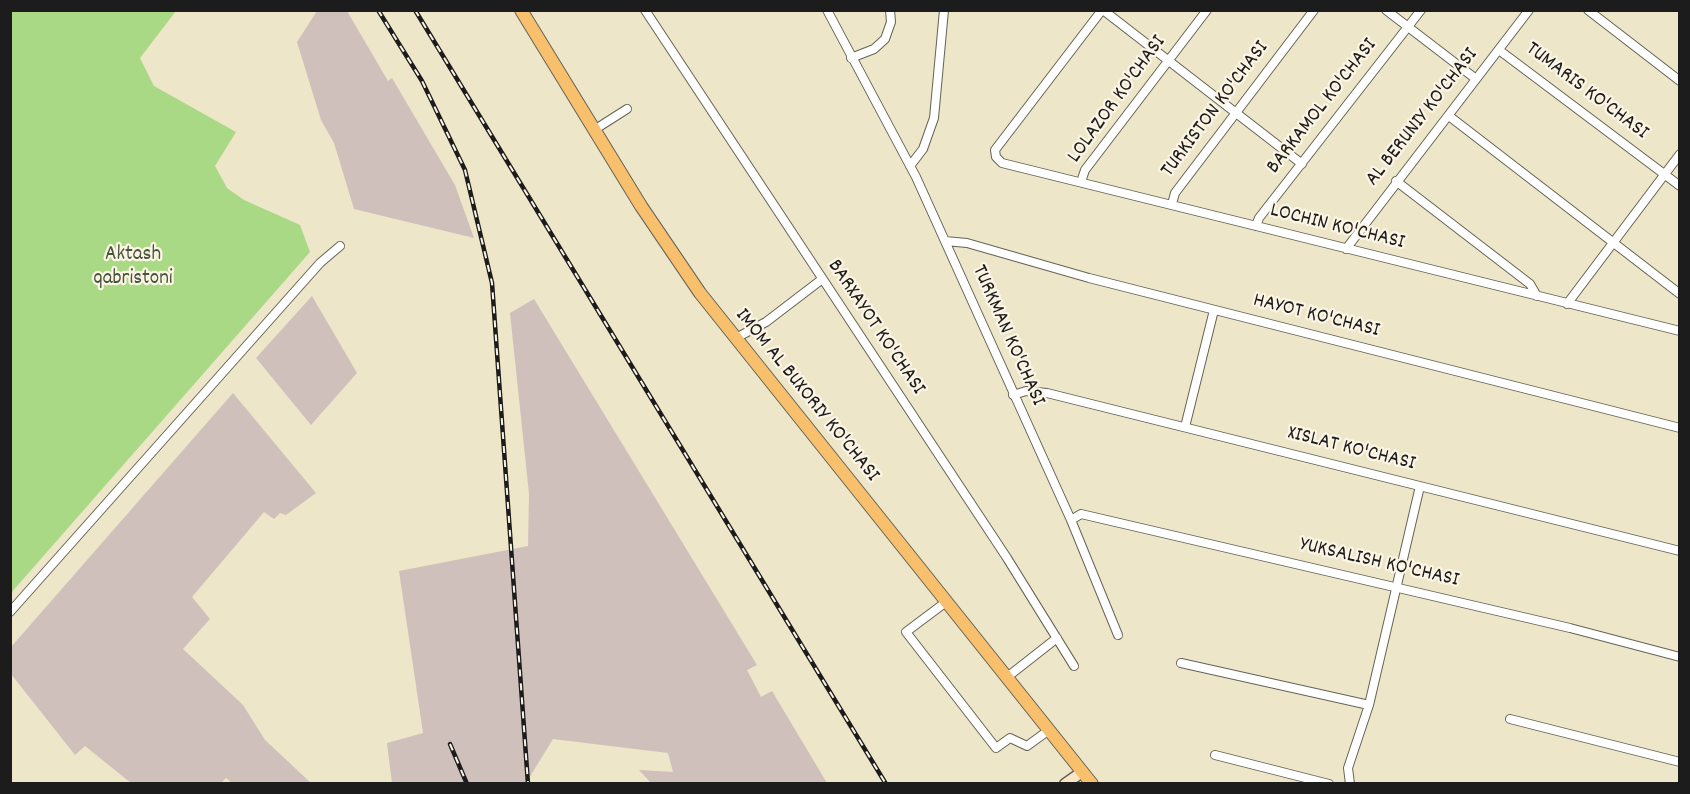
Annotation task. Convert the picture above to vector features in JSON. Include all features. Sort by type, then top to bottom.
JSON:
[{"type":"main road","name":"IMOM AL BUXORIY KO'CHASI","points":[[521,10],[594,130],[693,284],[1092,783]]},
{"type":"street","name":"BARXAYOT KO'CHASI","points":[[645,10],[1074,666]]},
{"type":"street","name":"TURKMAN KO'CHASI","points":[[827,10],[910,166],[945,241],[1071,520],[1118,635]]},
{"type":"street","points":[[851,58],[874,49],[885,39],[891,22],[890,10]]},
{"type":"street","points":[[910,166],[923,149],[934,118],[939,95],[944,10]]},
{"type":"street","points":[[1102,10],[1302,164]]},
{"type":"street","name":"LOCHIN KO'CHASI","points":[[1102,10],[995,150],[1002,163],[1680,331]]},
{"type":"street","name":"LOLAZOR KO'CHASI","points":[[1081,182],[1085,171],[1208,10]]},
{"type":"street","name":"TURKISTON KO'CHASI","points":[[1172,204],[1174,193],[1314,10]]},
{"type":"street","points":[[1386,10],[1476,79]]},
{"type":"street","name":"BARKAMOL KO'CHASI","points":[[1257,226],[1258,218],[1421,10]]},
{"type":"street","name":"AL BERUNIY KO'CHASI","points":[[1346,249],[1529,10]]},
{"type":"street","points":[[1588,10],[1680,81]]},
{"type":"street","name":"TUMARIS KO'CHASI","points":[[1499,50],[1680,186]]},
{"type":"street","points":[[594,130],[627,109]]},
{"type":"street","points":[[1449,116],[1680,294]]},
{"type":"street","points":[[1567,304],[1680,154]]},
{"type":"street","points":[[1396,181],[1530,284],[1537,296]]},
{"type":"street","name":"HAYOT KO'CHASI","points":[[945,241],[967,243],[1214,310],[1680,428]]},
{"type":"street","points":[[10,612],[272,316],[320,263],[340,246]]},
{"type":"street","points":[[736,338],[766,322],[821,280]]},
{"type":"street","points":[[1185,427],[1214,310]]},
{"type":"street","name":"XISLAT KO'CHASI","points":[[1013,395],[1026,391],[1047,393],[1680,550]]},
{"type":"street","points":[[1350,783],[1348,768],[1369,705],[1420,486]]},
{"type":"street","name":"YUKSALISH KO'CHASI","points":[[1071,520],[1081,514],[1398,587],[1680,657]]},
{"type":"street","points":[[946,602],[906,632],[996,748],[1010,738],[1027,746],[1048,730]]},
{"type":"street","points":[[1006,678],[1057,638]]},
{"type":"street","points":[[1181,663],[1369,705]]},
{"type":"street","points":[[1510,719],[1680,762]]},
{"type":"street","points":[[1215,755],[1329,783]]},
{"type":"street","points":[[1065,783],[1082,772]]},
{"type":"shaded area","points":[[317,11],[347,11],[388,81],[392,78],[455,185],[474,238],[354,209],[334,143],[321,120],[297,42]]},
{"type":"shaded area","points":[[312,296],[357,373],[311,425],[256,358]]},
{"type":"shaded area","points":[[534,299],[757,665],[747,670],[761,697],[772,691],[827,783],[651,783],[639,770],[673,772],[668,753],[553,739],[526,783],[392,783],[387,743],[423,733],[399,571],[528,546],[529,494],[510,313]]},
{"type":"shaded area","points":[[233,393],[316,493],[286,515],[280,513],[274,519],[264,512],[192,597],[210,619],[183,649],[243,705],[265,740],[311,783],[232,783],[226,778],[221,783],[131,783],[85,746],[75,755],[11,674],[11,647]]},
{"type":"green space","name":"Aktash qabristoni","points":[[11,10],[176,11],[140,58],[154,86],[236,132],[215,166],[227,188],[244,200],[300,225],[310,252],[11,593]]},
{"type":"railway","points":[[378,10],[422,81],[465,170],[492,283],[528,784]]},
{"type":"railway","points":[[415,10],[886,784]]},
{"type":"railway","points":[[450,744],[467,784]]}]
